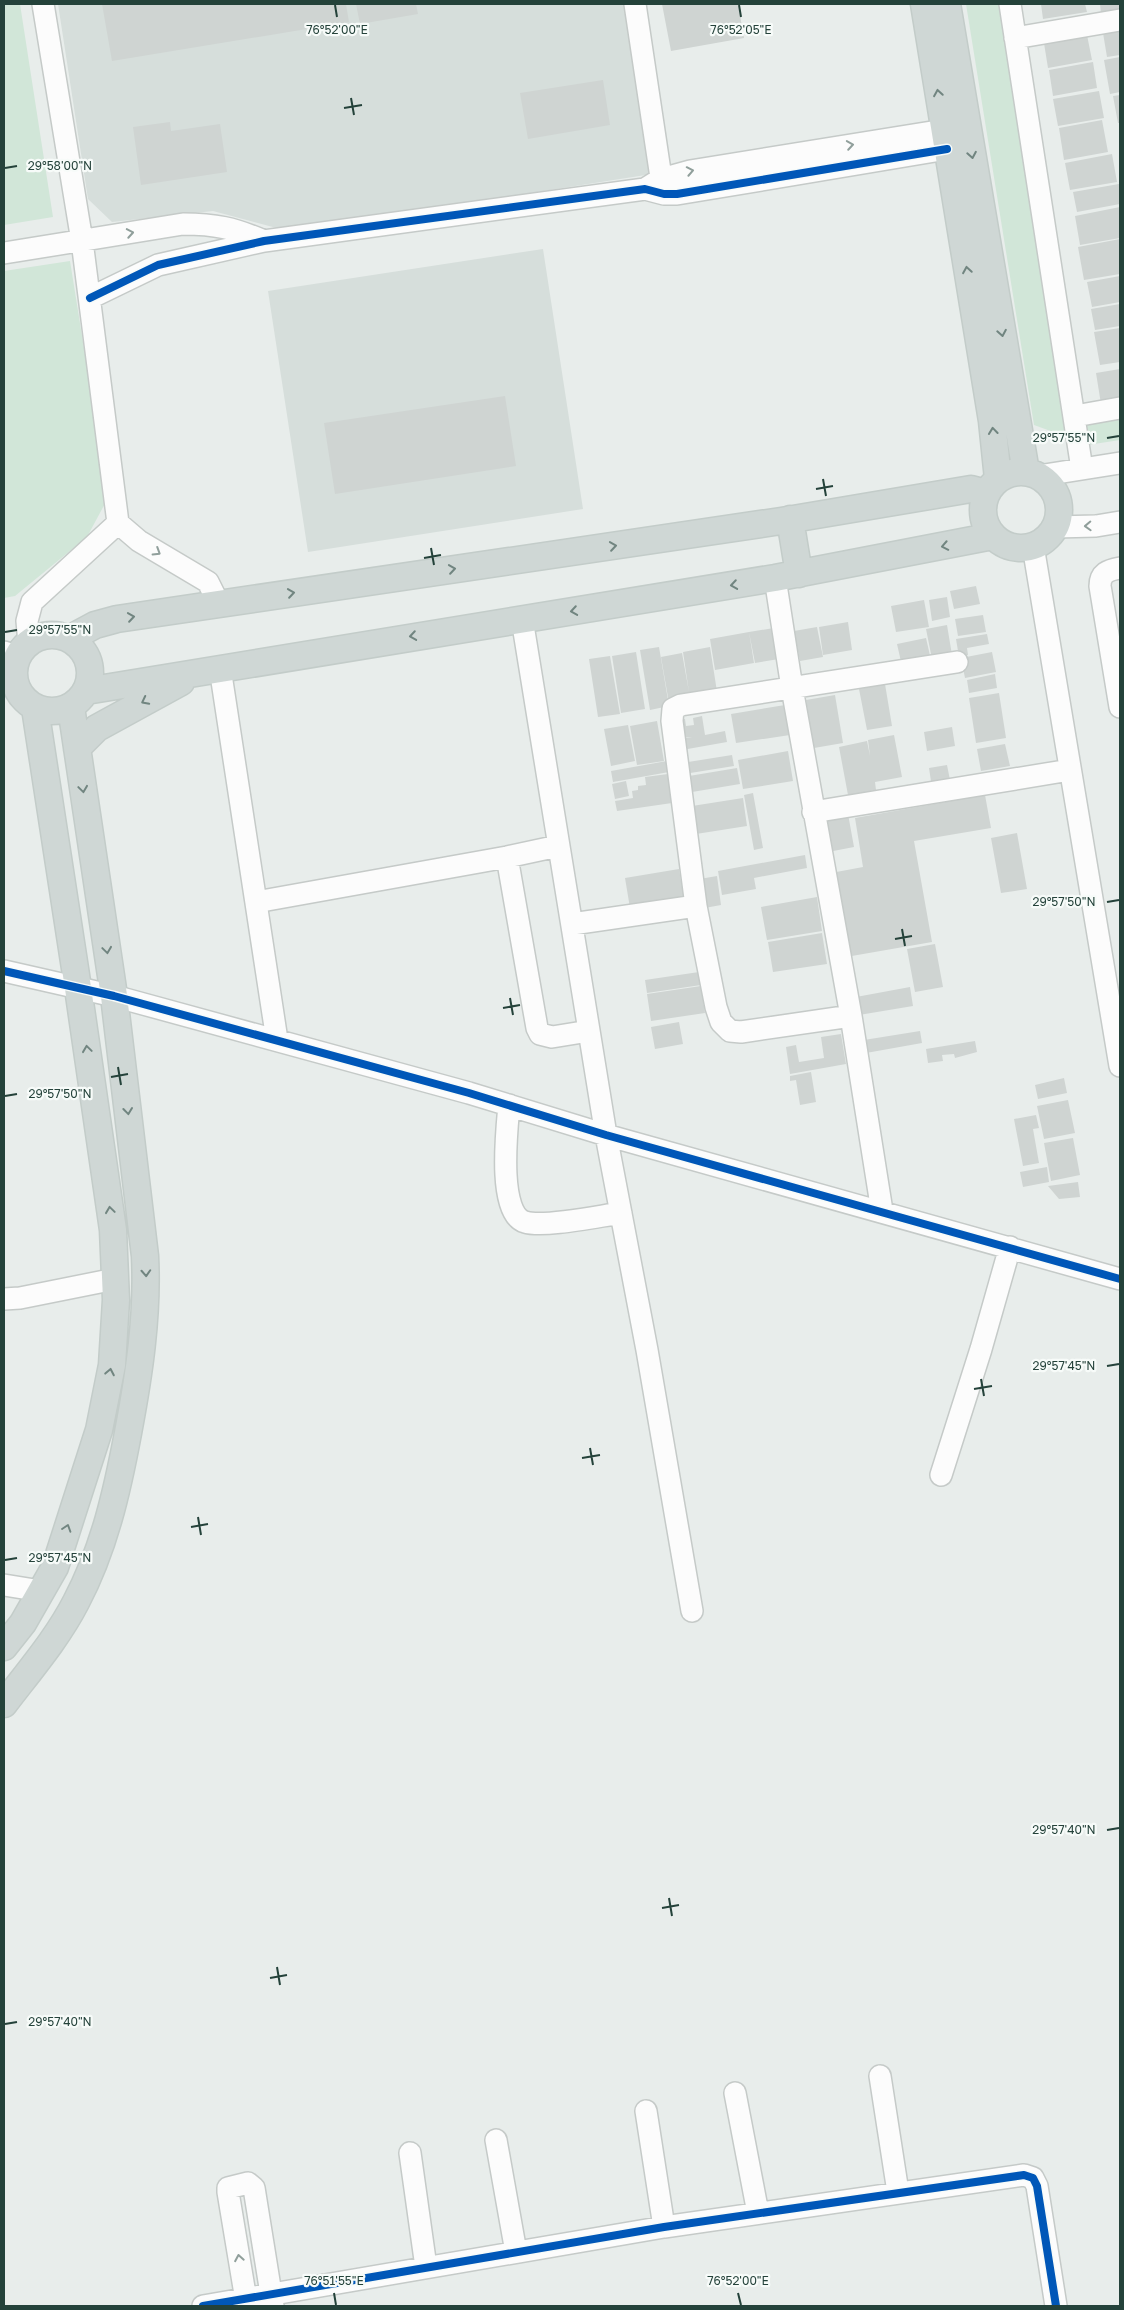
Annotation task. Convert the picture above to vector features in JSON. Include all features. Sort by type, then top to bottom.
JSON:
[{"type":"main road","points":[[69,639],[95,625],[117,619],[790,519],[992,486],[1009,474],[1032,474],[1049,484],[1057,498],[1059,514],[1055,527],[1046,539],[1033,546],[1018,548],[1004,544],[993,536],[984,522],[983,507],[992,486],[992,421],[924,4]]},
{"type":"main road","points":[[947,4],[1032,474]]},
{"type":"main road","points":[[787,576],[790,519]]},
{"type":"main road","points":[[4,1704],[56,1638],[91,1573],[110,1518],[136,1392],[146,1289],[145,1264],[114,996],[77,748],[78,699],[90,679],[90,667],[86,656],[79,646],[69,639],[48,635],[38,638],[17,650],[14,668],[16,685],[25,701],[34,708],[46,711],[59,711],[78,699],[212,669],[787,576],[993,536]]},
{"type":"main road","points":[[77,748],[98,728],[212,669]]},
{"type":"main road","points":[[4,1647],[23,1623],[54,1567],[99,1430],[112,1365],[116,1300],[113,1230],[78,988],[34,708]]},
{"type":"street","points":[[43,4],[82,241],[118,523],[139,540],[208,582],[219,604]]},
{"type":"street","points":[[635,4],[657,187]]},
{"type":"street","points":[[1010,4],[1082,469]]},
{"type":"street","points":[[1015,38],[1120,20]]},
{"type":"street","points":[[90,298],[158,265],[264,241],[307,237],[657,187],[677,194],[946,140]]},
{"type":"street","points":[[4,253],[182,224],[211,224],[237,229],[264,241]]},
{"type":"street","points":[[1075,416],[1120,408]]},
{"type":"street","points":[[1032,474],[1120,463]]},
{"type":"street","points":[[1055,527],[1096,526],[1120,522]]},
{"type":"street","points":[[17,650],[32,602],[118,523]]},
{"type":"street","points":[[1033,546],[1120,1066]]},
{"type":"street","points":[[1120,568],[1105,572],[1100,577],[1100,586],[1120,707]]},
{"type":"street","points":[[787,576],[792,688],[813,812],[852,1016],[882,1211]]},
{"type":"street","points":[[522,619],[606,1136],[647,1350],[692,1611]]},
{"type":"street","points":[[852,1016],[741,1032],[730,1031],[721,1022],[716,1006],[696,906],[672,721],[673,709],[681,705],[957,662]]},
{"type":"street","points":[[212,669],[256,902],[277,1040]]},
{"type":"street","points":[[813,812],[1070,770]]},
{"type":"street","points":[[256,902],[507,857],[558,846]]},
{"type":"street","points":[[507,857],[537,1028],[540,1034],[552,1037],[589,1030]]},
{"type":"street","points":[[572,924],[696,906]]},
{"type":"street","points":[[4,971],[114,996],[277,1040],[509,1106],[606,1136],[882,1211],[1120,1279]]},
{"type":"street","points":[[509,1106],[504,1166],[516,1216],[524,1222],[542,1224],[621,1213]]},
{"type":"street","points":[[941,1475],[981,1349],[1010,1247]]},
{"type":"street","points":[[4,1299],[20,1298],[115,1280]]},
{"type":"street","points":[[4,1585],[41,1591]]},
{"type":"street","points":[[880,2076],[898,2192]]},
{"type":"street","points":[[735,2093],[758,2213]]},
{"type":"street","points":[[646,2111],[664,2227]]},
{"type":"street","points":[[496,2140],[516,2252]]},
{"type":"street","points":[[410,2153],[426,2267]]},
{"type":"street","points":[[203,2306],[272,2300],[426,2267],[664,2227],[1024,2175],[1033,2178],[1037,2186],[1056,2306]]},
{"type":"street","points":[[246,2302],[228,2188],[232,2185],[248,2182],[254,2188],[272,2300]]},
{"type":"shaded area","points":[[58,4],[625,4],[652,174],[288,231],[213,211],[112,222],[88,199]]},
{"type":"shaded area","points":[[543,249],[583,509],[308,552],[268,291]]},
{"type":"green space","points":[[4,4],[20,4],[53,217],[4,225]]},
{"type":"green space","points":[[966,4],[1002,4],[1074,423],[1120,416],[1120,440],[1081,446],[1067,437],[1034,425]]},
{"type":"green space","points":[[70,261],[108,498],[87,537],[15,596],[4,598],[4,271]]},
{"type":"building","points":[[102,4],[346,4],[349,22],[112,61]]},
{"type":"building","points":[[356,4],[416,4],[418,14],[360,24]]},
{"type":"building","points":[[662,4],[738,4],[744,38],[671,51]]},
{"type":"building","points":[[1041,4],[1085,4],[1087,12],[1043,19]]},
{"type":"building","points":[[1100,4],[1120,4],[1120,11],[1101,14]]},
{"type":"building","points":[[1120,24],[1120,55],[1107,57],[1102,27]]},
{"type":"building","points":[[1086,30],[1092,60],[1048,68],[1043,37]]},
{"type":"building","points":[[1120,57],[1120,92],[1110,94],[1104,60]]},
{"type":"building","points":[[1093,62],[1097,88],[1053,96],[1049,70]]},
{"type":"building","points":[[603,80],[610,125],[528,139],[520,93]]},
{"type":"building","points":[[1099,91],[1104,118],[1058,126],[1053,99]]},
{"type":"building","points":[[1120,95],[1120,123],[1118,123],[1113,96]]},
{"type":"building","points":[[1102,120],[1108,152],[1064,160],[1059,128]]},
{"type":"building","points":[[170,122],[171,131],[220,124],[227,172],[141,185],[133,127]]},
{"type":"building","points":[[1112,154],[1117,182],[1070,190],[1065,163]]},
{"type":"building","points":[[1119,184],[1120,204],[1077,212],[1073,192]]},
{"type":"building","points":[[1120,207],[1120,238],[1080,245],[1075,216]]},
{"type":"building","points":[[1120,239],[1120,274],[1084,280],[1078,247]]},
{"type":"building","points":[[1120,276],[1120,302],[1092,307],[1087,282]]},
{"type":"building","points":[[1120,304],[1120,326],[1095,330],[1091,309]]},
{"type":"building","points":[[1120,328],[1120,362],[1100,365],[1094,332]]},
{"type":"building","points":[[1120,369],[1120,400],[1101,404],[1096,373]]},
{"type":"building","points":[[505,396],[516,466],[335,494],[324,423]]},
{"type":"building","points":[[976,586],[980,604],[954,609],[950,591]]},
{"type":"building","points":[[947,597],[950,617],[932,621],[929,600]]},
{"type":"building","points":[[924,600],[929,627],[896,632],[891,606]]},
{"type":"building","points":[[983,615],[986,632],[958,636],[955,619]]},
{"type":"building","points":[[848,622],[852,650],[823,655],[819,627]]},
{"type":"building","points":[[947,625],[952,655],[932,659],[926,629]]},
{"type":"building","points":[[817,627],[823,657],[800,661],[794,631]]},
{"type":"building","points":[[774,628],[779,659],[755,663],[749,632]]},
{"type":"building","points":[[749,632],[754,663],[715,670],[710,639]]},
{"type":"building","points":[[987,634],[989,644],[967,648],[968,655],[959,657],[956,639]]},
{"type":"building","points":[[926,638],[931,660],[902,666],[897,644]]},
{"type":"building","points":[[659,647],[669,706],[650,710],[640,650]]},
{"type":"building","points":[[710,647],[718,698],[669,703],[661,657],[682,653],[689,692],[683,652]]},
{"type":"building","points":[[636,652],[645,709],[621,713],[612,656]]},
{"type":"building","points":[[992,652],[996,672],[965,678],[961,658]]},
{"type":"building","points":[[610,656],[620,714],[598,717],[589,659]]},
{"type":"building","points":[[995,674],[997,688],[969,693],[967,680]]},
{"type":"building","points":[[885,684],[892,726],[867,730],[859,689]]},
{"type":"building","points":[[999,693],[1006,738],[976,743],[969,698]]},
{"type":"building","points":[[835,695],[843,743],[814,748],[806,700]]},
{"type":"building","points":[[785,705],[790,735],[736,743],[731,714]]},
{"type":"building","points":[[702,716],[705,735],[725,731],[727,742],[682,750],[680,739],[692,737],[679,738],[677,720],[685,719],[686,726],[694,725],[693,718]]},
{"type":"building","points":[[657,721],[664,761],[637,765],[630,726]]},
{"type":"building","points":[[628,725],[635,761],[611,766],[604,729]]},
{"type":"building","points":[[952,727],[955,746],[927,751],[924,732]]},
{"type":"building","points":[[894,735],[902,777],[875,782],[876,790],[848,795],[839,747],[867,741],[870,756],[868,740]]},
{"type":"building","points":[[1005,744],[1010,766],[981,771],[977,749]]},
{"type":"building","points":[[788,751],[793,781],[743,789],[738,760]]},
{"type":"building","points":[[732,755],[734,766],[684,774],[682,763]]},
{"type":"building","points":[[667,761],[669,772],[613,782],[611,771]]},
{"type":"building","points":[[947,765],[951,785],[932,788],[929,768]]},
{"type":"building","points":[[737,768],[740,784],[686,793],[683,777]]},
{"type":"building","points":[[668,774],[672,803],[617,811],[615,801],[633,798],[632,791],[638,790],[638,786],[646,785],[645,777]]},
{"type":"building","points":[[626,781],[629,796],[615,799],[612,784]]},
{"type":"building","points":[[753,793],[763,848],[754,850],[744,795]]},
{"type":"building","points":[[985,795],[991,828],[914,841],[932,942],[846,957],[831,873],[863,867],[855,818]]},
{"type":"building","points":[[743,798],[747,826],[696,834],[692,806]]},
{"type":"building","points":[[848,814],[854,847],[828,852],[822,818]]},
{"type":"building","points":[[1017,833],[1027,889],[1001,893],[991,838]]},
{"type":"building","points":[[805,855],[807,868],[754,878],[756,889],[722,895],[718,871]]},
{"type":"building","points":[[679,869],[684,899],[630,908],[625,878]]},
{"type":"building","points":[[717,876],[721,905],[699,909],[694,880]]},
{"type":"building","points":[[817,897],[822,931],[767,940],[761,907]]},
{"type":"building","points":[[822,933],[827,964],[773,972],[768,942]]},
{"type":"building","points":[[935,944],[943,987],[915,992],[907,949]]},
{"type":"building","points":[[699,972],[701,985],[647,993],[645,980]]},
{"type":"building","points":[[701,986],[705,1013],[651,1021],[647,994]]},
{"type":"building","points":[[910,987],[913,1006],[859,1015],[856,997]]},
{"type":"building","points":[[679,1022],[683,1044],[655,1049],[651,1027]]},
{"type":"building","points":[[920,1031],[922,1043],[866,1053],[864,1040]]},
{"type":"building","points":[[841,1034],[846,1064],[790,1074],[786,1047],[796,1045],[799,1062],[824,1058],[821,1037]]},
{"type":"building","points":[[975,1041],[977,1052],[955,1058],[954,1054],[942,1055],[943,1061],[928,1063],[926,1049]]},
{"type":"building","points":[[811,1072],[816,1102],[800,1105],[796,1080],[790,1081],[790,1076]]},
{"type":"building","points":[[1064,1078],[1067,1093],[1038,1099],[1035,1085]]},
{"type":"building","points":[[1068,1100],[1075,1133],[1044,1139],[1037,1106]]},
{"type":"building","points":[[1036,1115],[1039,1128],[1033,1129],[1039,1163],[1023,1166],[1014,1119]]},
{"type":"building","points":[[1073,1138],[1080,1175],[1051,1181],[1044,1143]]},
{"type":"building","points":[[1047,1167],[1049,1182],[1023,1187],[1020,1172]]},
{"type":"building","points":[[1078,1182],[1080,1197],[1059,1199],[1048,1186]]},
{"type":"cycle path","points":[[90,298],[158,265],[264,241],[645,189],[664,194],[677,194],[947,149]]},
{"type":"cycle path","points":[[4,971],[114,996],[469,1093],[606,1135],[1120,1279]]},
{"type":"cycle path","points":[[203,2306],[664,2227],[1024,2175],[1033,2178],[1037,2186],[1056,2306]]}]
